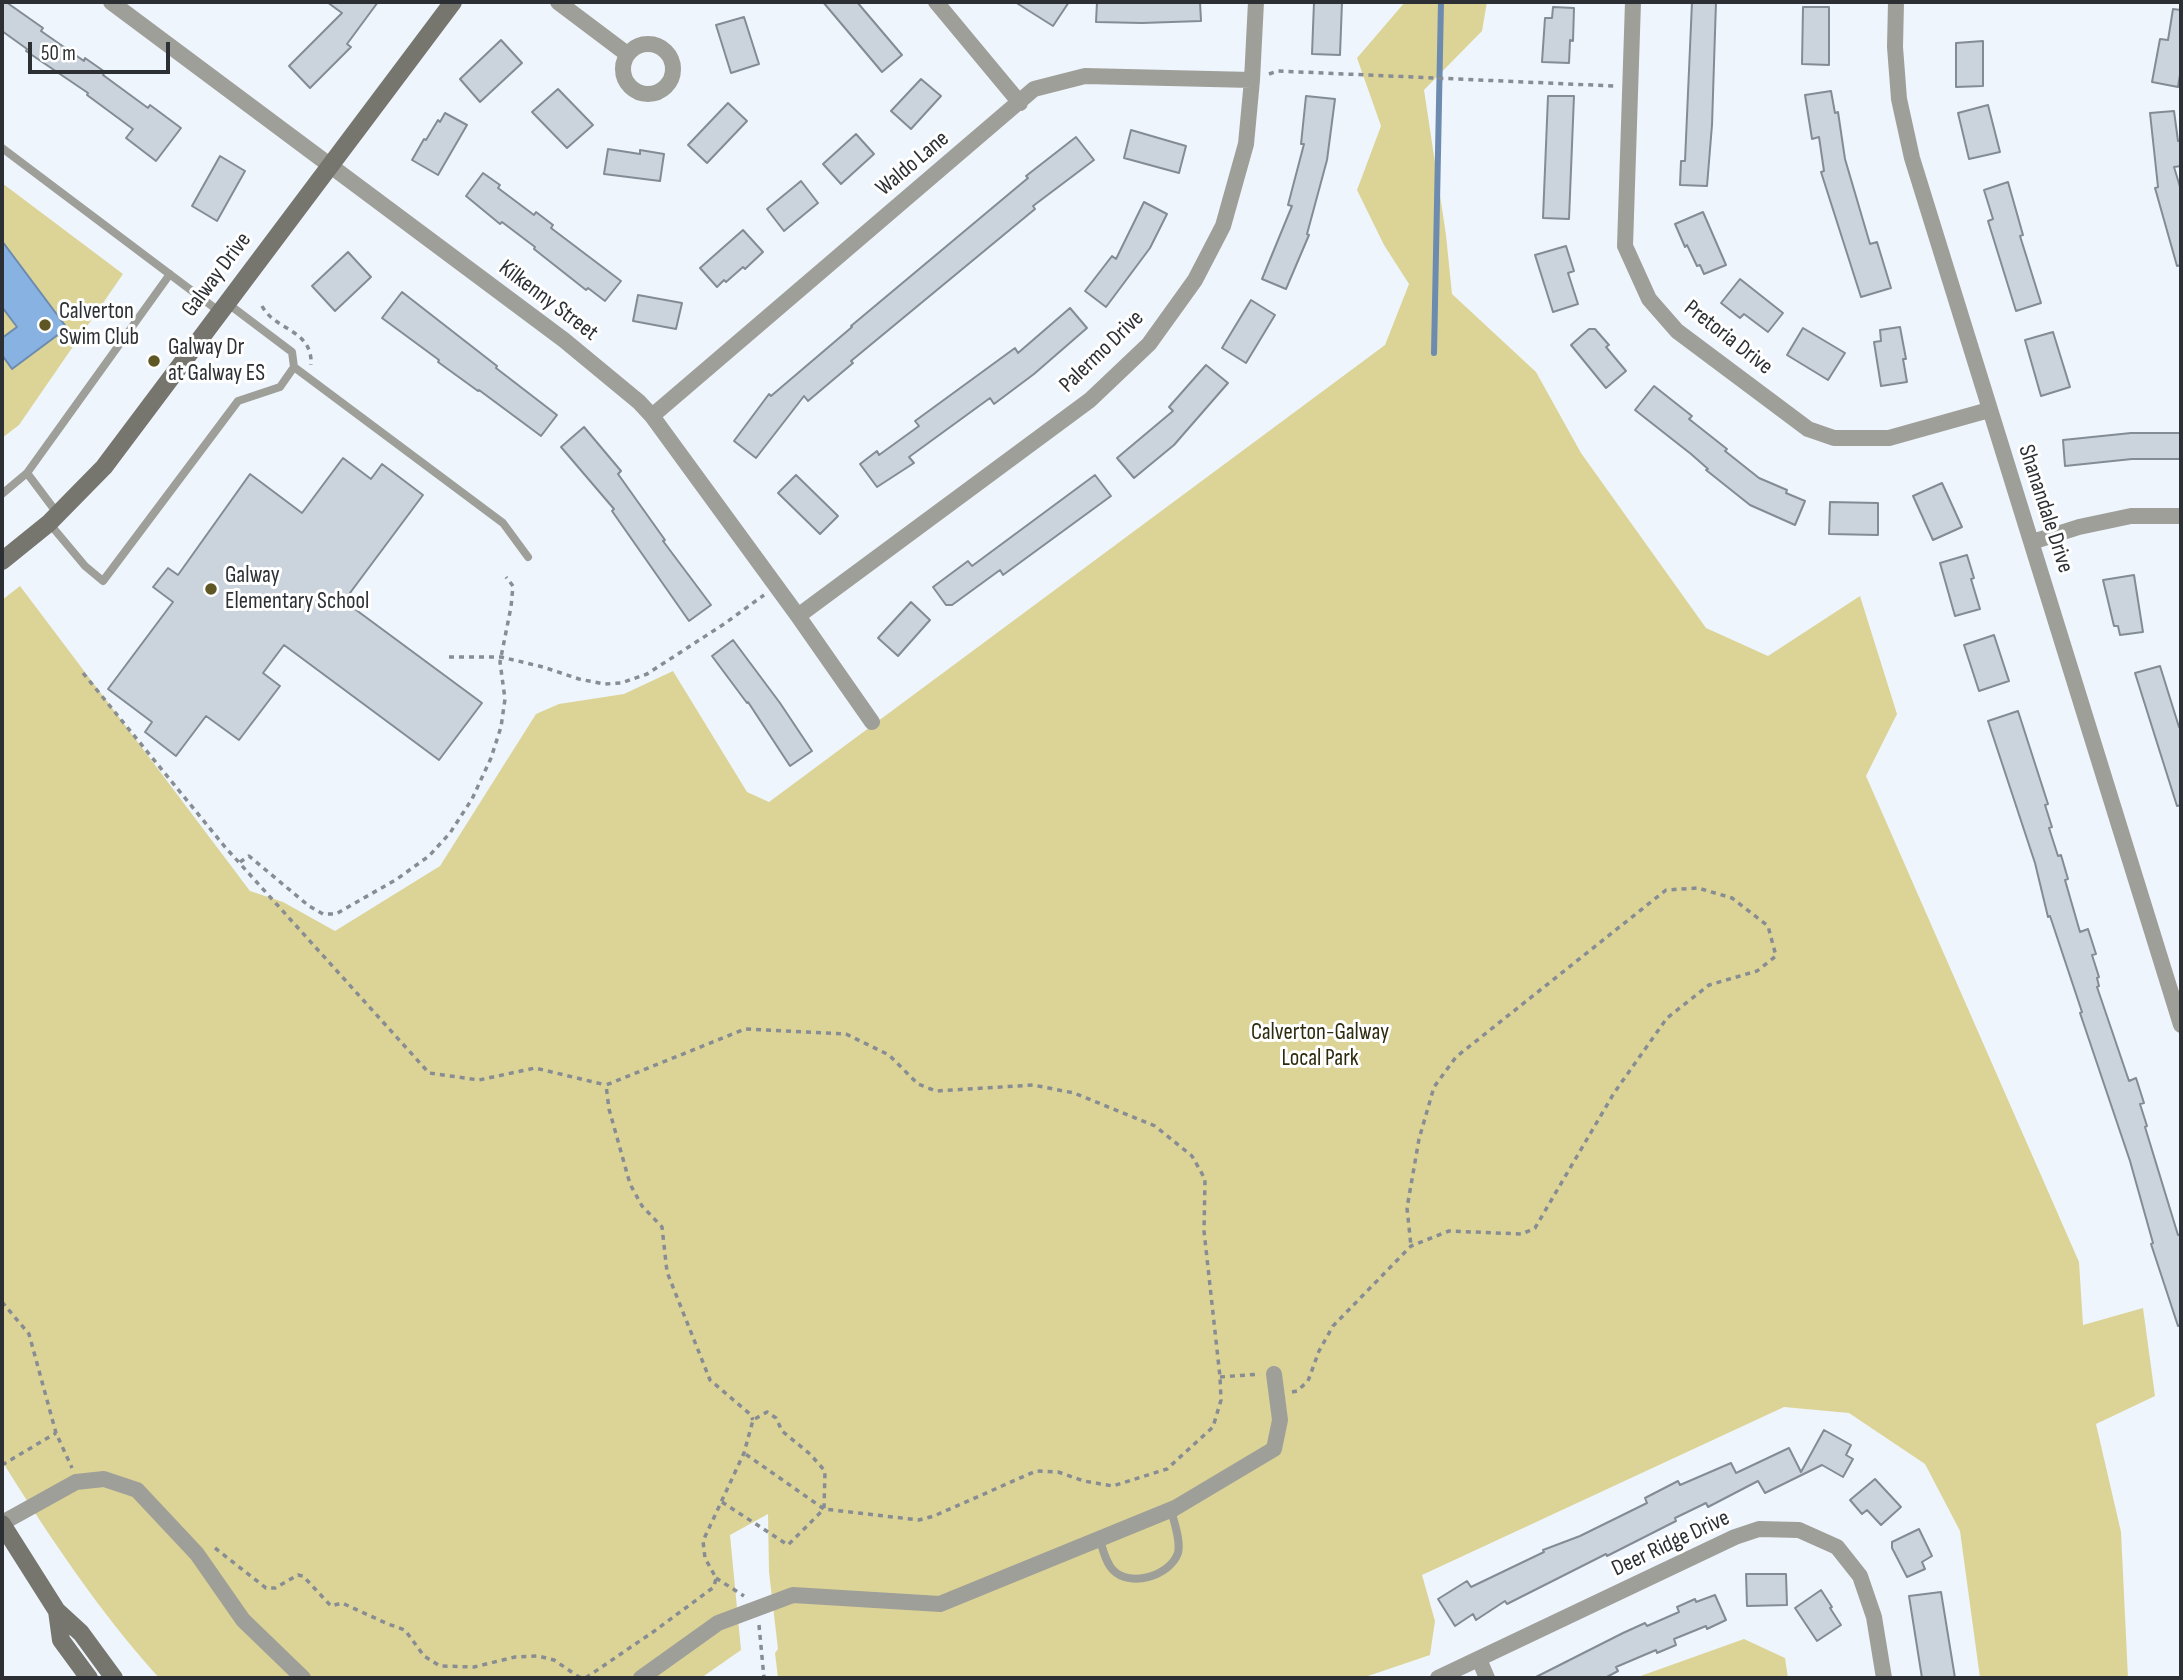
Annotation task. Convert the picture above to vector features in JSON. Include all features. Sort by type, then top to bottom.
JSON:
[{"type":"street","name":"Galway Drive","points":[[2,561],[53,519],[104,467],[453,2]]},
{"type":"street","points":[[558,2],[627,54]]},
{"type":"street","points":[[936,2],[1020,103]]},
{"type":"street","name":"Palermo Drive","points":[[798,616],[1090,400],[1149,345],[1195,280],[1223,226],[1246,144],[1256,2]]},
{"type":"street","name":"Pretoria Drive","points":[[1633,2],[1625,246],[1649,299],[1677,331],[1808,429],[1834,438],[1889,438],[1989,410]]},
{"type":"street","name":"Shanandale Drive","points":[[1896,2],[1895,47],[1899,99],[1912,158],[1989,410],[2176,990],[2181,1025]]},
{"type":"street","name":"Kilkenny Street","points":[[114,3],[329,167],[564,340],[639,402],[798,616],[872,722]]},
{"type":"street","name":"Waldo Lane","points":[[652,416],[1034,89],[1085,76],[1252,80]]},
{"type":"street","points":[[2032,542],[2079,527],[2131,516],[2181,516]]},
{"type":"street","points":[[640,1678],[718,1623],[793,1594],[940,1604],[1171,1510],[1273,1449],[1280,1420],[1273,1374]]},
{"type":"street","points":[[114,1678],[81,1633],[57,1611],[2,1523],[79,1482],[104,1479],[136,1490],[197,1554],[243,1620],[303,1678]]},
{"type":"street","name":"Deer Ridge Drive","points":[[1437,1678],[1735,1537],[1759,1529],[1798,1530],[1837,1547],[1860,1576],[1874,1617],[1884,1678]]},
{"type":"street","points":[[57,1611],[61,1640],[89,1678]]},
{"type":"street","points":[[1479,1659],[1487,1678]]},
{"type":"lane","points":[[2,148],[170,274],[292,352],[294,367],[280,387],[238,401],[103,581],[85,566],[53,519],[27,473]]},
{"type":"lane","points":[[2,494],[27,473],[170,274]]},
{"type":"lane","points":[[294,367],[503,523],[528,557]]},
{"type":"lane","points":[[1100,1540],[1107,1561],[1114,1571],[1126,1577],[1142,1579],[1159,1574],[1170,1565],[1178,1553],[1171,1510]]},
{"type":"path","points":[[1252,80],[1278,71],[1630,86]]},
{"type":"path","points":[[240,862],[249,856],[309,906],[323,914],[336,914],[397,879],[429,856],[450,833],[472,799],[491,758],[501,727],[505,699],[500,668],[513,586],[506,577]]},
{"type":"path","points":[[449,657],[501,657],[543,667],[579,680],[604,684],[621,683],[647,674],[766,593]]},
{"type":"path","points":[[83,673],[240,862],[429,1073],[479,1080],[535,1068],[606,1085],[745,1029],[846,1034],[889,1055],[918,1084],[936,1091],[1033,1084],[1074,1093],[1155,1126],[1192,1156],[1205,1179],[1204,1231],[1220,1377],[1220,1400],[1213,1427],[1167,1469],[1113,1486],[1084,1481],[1058,1472],[1036,1471],[934,1516],[919,1520],[824,1509],[744,1453]]},
{"type":"path","points":[[1277,1396],[1297,1391],[1308,1381],[1319,1351],[1333,1326],[1411,1246],[1449,1231],[1522,1234],[1535,1228],[1614,1093],[1667,1018],[1709,985],[1758,971],[1776,956],[1768,926],[1732,898],[1698,888],[1666,890],[1456,1057],[1434,1087],[1419,1139],[1407,1208],[1411,1246]]},
{"type":"path","points":[[215,1548],[266,1588],[275,1588],[298,1575],[303,1576],[331,1606],[342,1603],[405,1630],[424,1656],[440,1666],[474,1667],[515,1657],[538,1657],[554,1660],[579,1677],[587,1677],[714,1587],[716,1578],[705,1558],[703,1541],[744,1453],[753,1420],[750,1414],[710,1380],[667,1272],[662,1227],[642,1206],[630,1184],[609,1109],[606,1085]]},
{"type":"path","points":[[2,1302],[29,1334],[56,1433],[79,1482]]},
{"type":"path","points":[[1220,1377],[1273,1374]]},
{"type":"path","points":[[722,1502],[788,1545],[824,1509],[825,1471],[810,1454],[782,1431],[776,1418],[767,1412],[753,1420]]},
{"type":"path","points":[[2,1465],[56,1433]]},
{"type":"green space","name":"Calverton-Galway Local Park","points":[[1405,2],[1487,2],[1482,31],[1424,90],[1452,294],[1536,372],[1581,453],[1706,628],[1768,656],[1860,596],[1897,714],[1866,776],[2079,1262],[2083,1325],[2143,1308],[2155,1396],[2096,1424],[2121,1532],[2128,1678],[1980,1678],[1960,1531],[1925,1464],[1849,1413],[1784,1407],[1422,1575],[1435,1621],[1430,1655],[1362,1678],[778,1678],[775,1653],[778,1649],[769,1572],[768,1514],[730,1535],[741,1650],[701,1678],[159,1678],[116,1627],[76,1573],[2,1461],[2,600],[20,586],[250,891],[283,902],[335,931],[440,866],[536,714],[559,704],[624,694],[673,671],[747,792],[769,802],[1385,345],[1409,284],[1384,245],[1357,190],[1381,126],[1357,58]]},
{"type":"green space","name":"Calverton Swim Club","points":[[2,183],[123,274],[19,425],[2,438]]},
{"type":"green space","points":[[1744,1639],[1785,1658],[1788,1678],[1635,1678]]},
{"type":"water","points":[[2,241],[67,328],[12,369],[2,355],[2,338],[17,327],[2,307]]},
{"type":"building","points":[[2,2],[6,2],[43,28],[41,31],[84,61],[85,58],[105,72],[103,75],[148,108],[150,105],[181,128],[156,161],[126,138],[133,129],[2,31]]},
{"type":"building","points":[[327,2],[378,2],[347,44],[351,47],[310,88],[289,66],[342,13]]},
{"type":"building","points":[[823,2],[857,2],[902,55],[882,72]]},
{"type":"building","points":[[1015,2],[1069,2],[1053,26]]},
{"type":"building","points":[[1097,2],[1200,2],[1201,21],[1096,22]]},
{"type":"building","points":[[1314,2],[1342,2],[1340,55],[1312,54]]},
{"type":"building","points":[[1692,2],[1716,2],[1707,186],[1680,185],[1681,161],[1685,161]]},
{"type":"building","points":[[1553,7],[1574,8],[1569,63],[1542,62],[1545,18],[1552,18]]},
{"type":"building","points":[[1803,7],[1829,7],[1829,65],[1802,64]]},
{"type":"building","points":[[2173,9],[2181,10],[2181,69],[2178,87],[2152,82],[2160,39],[2168,40]]},
{"type":"building","points":[[744,17],[759,64],[731,73],[716,25]]},
{"type":"building","points":[[501,40],[522,63],[480,102],[460,79]]},
{"type":"building","points":[[1983,41],[1983,86],[1956,87],[1956,43]]},
{"type":"building","points":[[921,79],[941,96],[911,129],[891,111]]},
{"type":"building","points":[[558,89],[593,125],[567,148],[532,112]]},
{"type":"building","points":[[1831,91],[1835,113],[1838,112],[1845,159],[1870,244],[1877,242],[1891,288],[1861,297],[1821,172],[1824,171],[1819,137],[1812,139],[1805,95]]},
{"type":"building","points":[[1306,96],[1335,99],[1327,160],[1307,234],[1309,235],[1286,289],[1262,279],[1292,206],[1288,205],[1304,144],[1301,144]]},
{"type":"building","points":[[1548,96],[1574,96],[1569,219],[1543,218]]},
{"type":"building","points":[[728,103],[747,121],[707,163],[688,145]]},
{"type":"building","points":[[1988,105],[2000,152],[1969,159],[1958,113]]},
{"type":"building","points":[[2174,111],[2178,141],[2181,140],[2181,166],[2174,167],[2181,190],[2181,265],[2177,266],[2155,188],[2158,187],[2150,113]]},
{"type":"building","points":[[445,113],[467,125],[438,175],[412,160],[424,139],[426,140]]},
{"type":"building","points":[[1131,130],[1186,146],[1179,173],[1124,158]]},
{"type":"building","points":[[856,134],[874,154],[841,184],[823,164]]},
{"type":"building","points":[[1076,137],[1094,160],[1033,206],[1035,209],[851,361],[853,363],[808,401],[804,396],[756,458],[734,441],[769,394],[771,396],[1028,178],[1026,176]]},
{"type":"building","points":[[608,149],[640,154],[640,150],[664,154],[660,181],[604,174]]},
{"type":"building","points":[[220,156],[245,171],[217,221],[192,206]]},
{"type":"building","points":[[483,173],[500,185],[498,188],[534,215],[536,212],[553,225],[551,228],[621,281],[605,301],[588,288],[586,290],[534,249],[535,247],[502,222],[500,224],[466,196]]},
{"type":"building","points":[[801,181],[818,203],[784,231],[767,209]]},
{"type":"building","points":[[2008,182],[2023,235],[2020,236],[2041,303],[2016,311],[1988,221],[1993,219],[1984,190]]},
{"type":"building","points":[[1144,202],[1167,214],[1150,248],[1106,307],[1085,291],[1112,256],[1116,259]]},
{"type":"building","points":[[1703,212],[1726,265],[1704,274],[1687,245],[1685,247],[1675,224]]},
{"type":"building","points":[[743,230],[763,252],[745,269],[743,267],[717,287],[700,268]]},
{"type":"building","points":[[1566,246],[1574,271],[1568,273],[1578,304],[1553,312],[1535,255]]},
{"type":"building","points":[[348,252],[371,277],[335,311],[312,286]]},
{"type":"building","points":[[1740,279],[1783,313],[1768,332],[1744,314],[1740,318],[1721,303]]},
{"type":"building","points":[[402,292],[557,415],[541,436],[382,318]]},
{"type":"building","points":[[638,295],[682,303],[676,329],[633,321]]},
{"type":"building","points":[[1251,300],[1275,315],[1246,363],[1222,348]]},
{"type":"building","points":[[1070,308],[1087,328],[1034,374],[994,404],[990,398],[909,457],[914,463],[877,487],[860,464],[877,451],[879,455],[919,426],[915,421],[1015,348],[1018,353]]},
{"type":"building","points":[[1900,327],[1907,382],[1881,386],[1874,342],[1881,341],[1880,330]]},
{"type":"building","points":[[1803,328],[1845,353],[1828,380],[1787,355]]},
{"type":"building","points":[[1589,329],[1595,329],[1626,371],[1606,388],[1571,345]]},
{"type":"building","points":[[2053,332],[2070,387],[2041,396],[2025,340]]},
{"type":"building","points":[[1206,365],[1228,383],[1174,445],[1134,478],[1117,458],[1173,411],[1169,407]]},
{"type":"building","points":[[1654,386],[1692,416],[1689,419],[1759,478],[1805,501],[1795,525],[1750,505],[1635,410]]},
{"type":"building","points":[[584,427],[621,471],[618,474],[665,540],[663,541],[711,605],[689,621],[612,511],[614,509],[561,447]]},
{"type":"building","points":[[2131,433],[2181,433],[2181,459],[2132,459],[2065,466],[2063,440]]},
{"type":"building","name":"Galway Elementary School","points":[[343,458],[371,479],[382,464],[423,495],[344,601],[482,703],[439,760],[284,645],[263,673],[280,686],[239,740],[206,716],[176,756],[145,732],[152,722],[108,689],[173,602],[153,587],[168,568],[178,575],[250,474],[302,513]]},
{"type":"building","points":[[796,475],[838,516],[820,534],[778,493]]},
{"type":"building","points":[[1095,475],[1111,496],[1003,575],[1000,570],[952,605],[946,605],[933,587],[968,561],[972,566]]},
{"type":"building","points":[[1942,483],[1962,527],[1933,540],[1913,496]]},
{"type":"building","points":[[1830,502],[1878,503],[1878,535],[1829,534]]},
{"type":"building","points":[[1967,555],[1980,609],[1955,616],[1940,563]]},
{"type":"building","points":[[2134,575],[2143,632],[2120,635],[2118,626],[2114,626],[2103,580]]},
{"type":"building","points":[[911,602],[930,620],[898,656],[878,638]]},
{"type":"building","points":[[1994,635],[2009,681],[1979,691],[1964,645]]},
{"type":"building","points":[[733,640],[812,751],[790,766],[748,702],[712,656]]},
{"type":"building","points":[[2160,666],[2179,727],[2181,726],[2181,805],[2177,806],[2135,673]]},
{"type":"building","points":[[2018,711],[2048,804],[2045,805],[2052,827],[2049,828],[2058,856],[2061,855],[2068,879],[2065,880],[2080,932],[2088,929],[2096,954],[2092,955],[2099,977],[2097,987],[2129,1081],[2136,1078],[2144,1103],[2140,1104],[2147,1126],[2145,1127],[2178,1235],[2181,1234],[2181,1325],[2178,1326],[2151,1244],[2153,1243],[2130,1161],[2050,916],[2048,917],[2035,863],[1988,721]]},
{"type":"building","points":[[1824,1430],[1851,1445],[1846,1455],[1853,1459],[1843,1477],[1822,1465],[1765,1493],[1758,1481],[1708,1507],[1706,1503],[1675,1518],[1676,1521],[1507,1604],[1505,1601],[1476,1620],[1473,1614],[1455,1626],[1438,1599],[1467,1581],[1471,1587],[1544,1552],[1543,1550],[1580,1536],[1647,1503],[1645,1498],[1678,1481],[1680,1485],[1731,1463],[1736,1473],[1789,1448],[1801,1472]]},
{"type":"building","points":[[1875,1479],[1901,1507],[1881,1525],[1867,1510],[1862,1514],[1850,1500]]},
{"type":"building","points":[[1919,1529],[1932,1556],[1922,1562],[1925,1569],[1907,1577],[1892,1548],[1892,1542]]},
{"type":"building","points":[[1746,1574],[1786,1574],[1787,1605],[1747,1606]]},
{"type":"building","points":[[1821,1590],[1841,1625],[1817,1641],[1795,1608]]},
{"type":"building","points":[[1941,1592],[1955,1678],[1922,1678],[1909,1596]]},
{"type":"building","points":[[1715,1595],[1726,1620],[1674,1639],[1676,1645],[1657,1653],[1656,1650],[1616,1667],[1618,1671],[1605,1678],[1534,1678],[1623,1633],[1679,1612],[1677,1607],[1695,1599],[1696,1602]]},
{"type":"waterway","points":[[1434,353],[1441,2]]},
{"type":"place","name":"Calverton Swim Club","points":[[45,325]]},
{"type":"place","name":"Galway Dr at Galway ES","points":[[154,361]]},
{"type":"place","name":"Galway Elementary School","points":[[211,589]]}]
